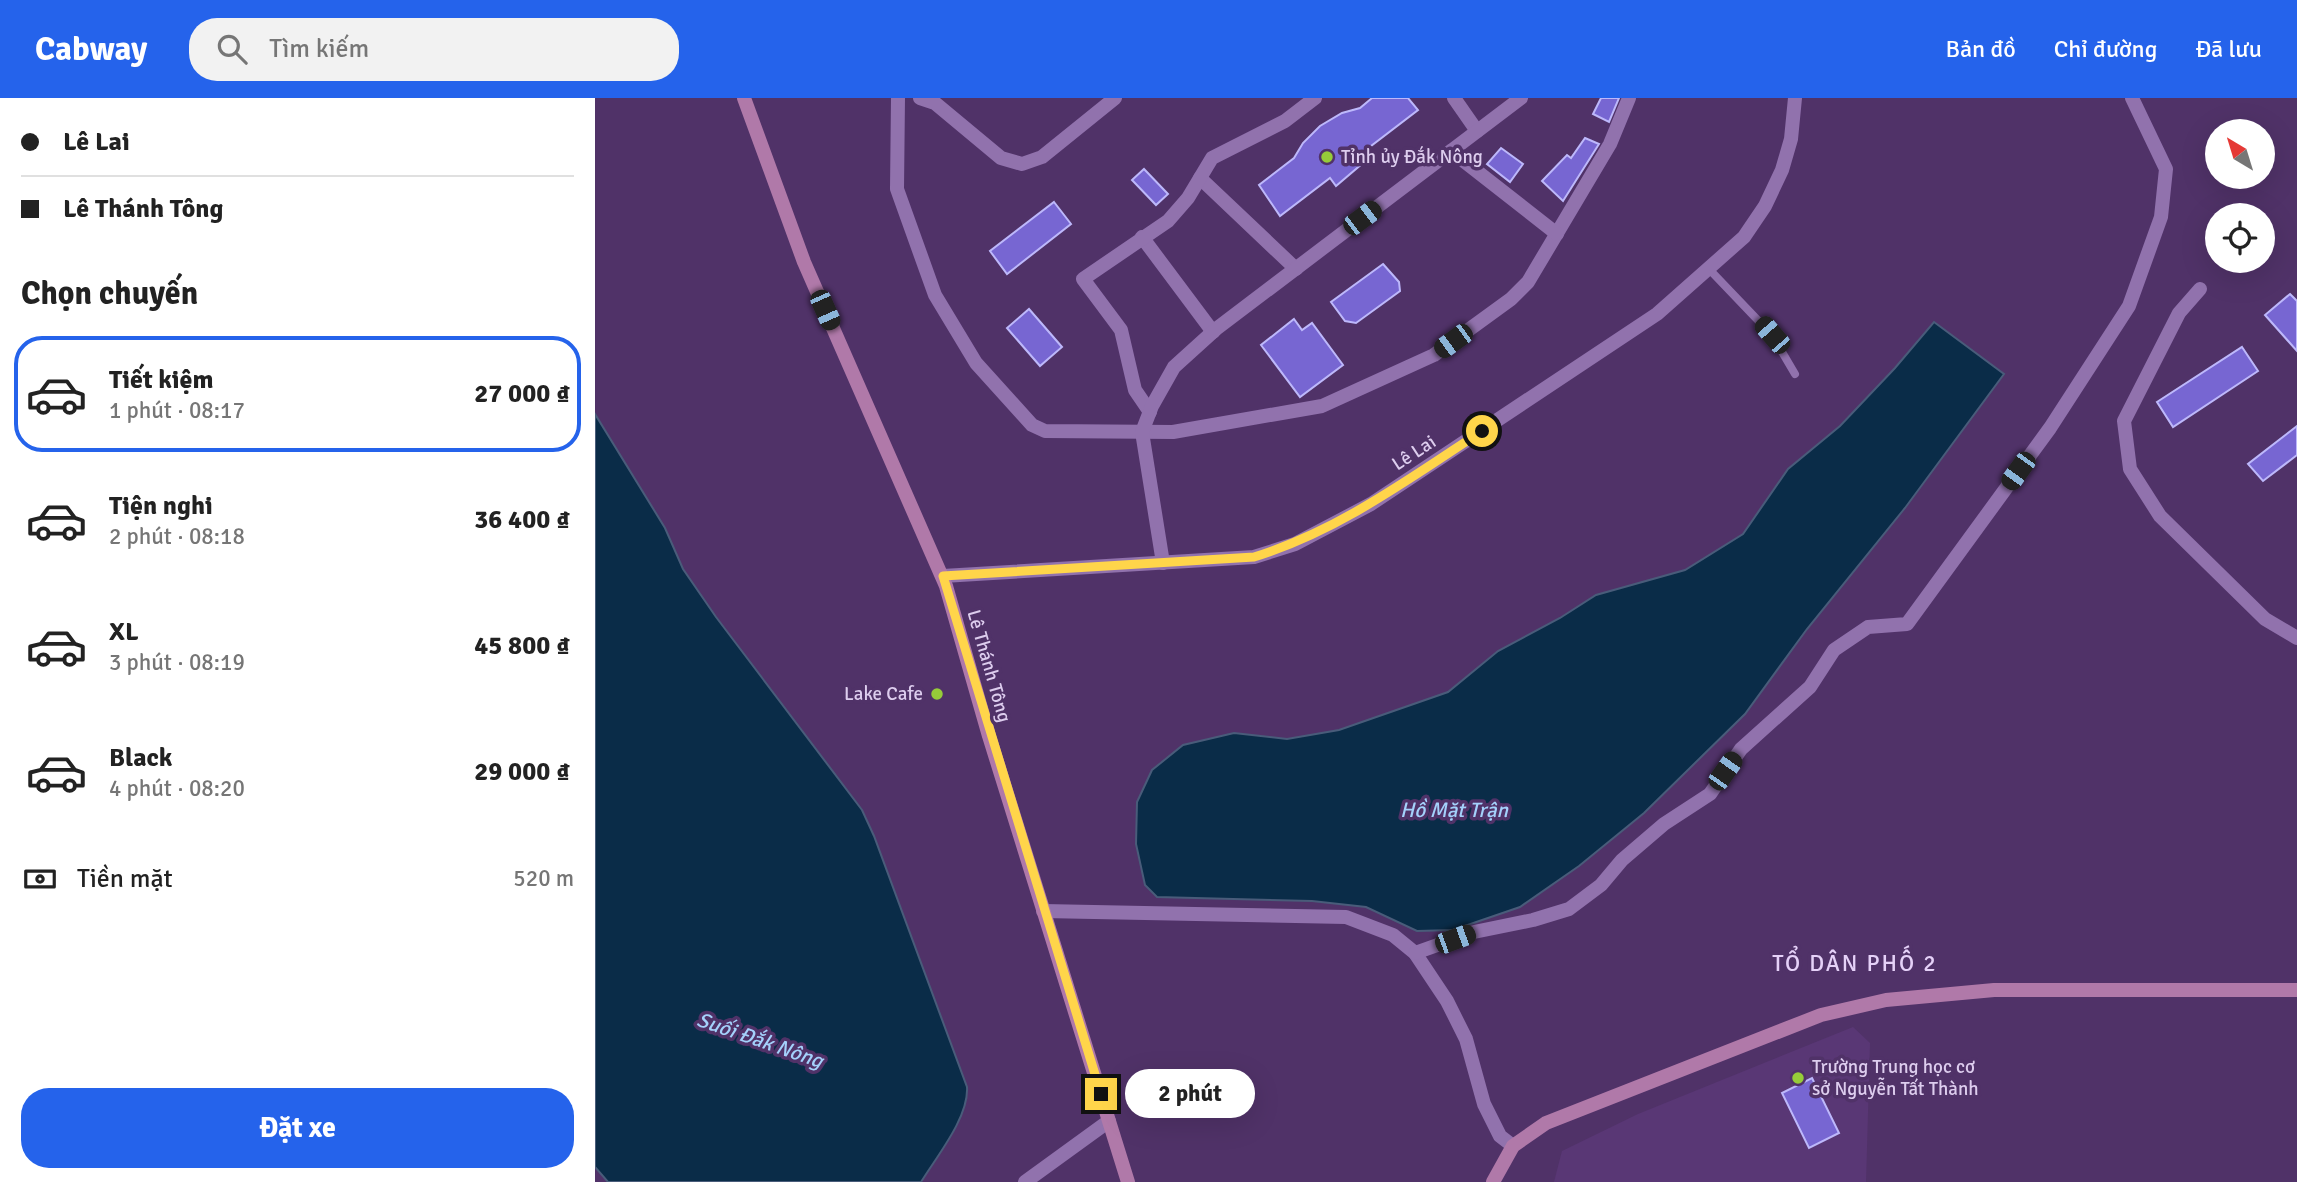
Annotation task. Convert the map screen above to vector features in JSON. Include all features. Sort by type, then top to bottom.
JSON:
[{"type":"street","name":"Lê Thánh Tông","points":[[744,98],[804,262],[943,576],[1043,911],[1128,1182]]},
{"type":"street","points":[[898,98],[897,189],[935,295],[976,363],[1039,429],[1077,432],[1173,432],[1322,406],[1417,364],[1511,299],[1528,282],[1610,144],[1629,98]]},
{"type":"street","points":[[920,98],[935,103],[1002,158],[1021,164],[1041,157],[1115,98]]},
{"type":"street","points":[[1150,412],[1135,390],[1121,330],[1083,279],[1168,221],[1188,198],[1212,158],[1285,121],[1315,98]]},
{"type":"street","points":[[1454,98],[1477,131]]},
{"type":"street","points":[[1163,563],[1142,432],[1174,367],[1213,332],[1521,98]]},
{"type":"street","name":"Lê Lai","points":[[943,576],[1254,557],[1295,544],[1371,504],[1657,314],[1744,237],[1765,206],[1782,170],[1791,139],[1795,98]]},
{"type":"street","points":[[1415,953],[1474,932],[1533,920],[1569,909],[1601,885],[1622,860],[1664,824],[1710,794],[1741,749],[1810,688],[1834,650],[1868,627],[1907,624],[2050,428],[2129,306],[2161,216],[2166,169],[2132,98]]},
{"type":"street","points":[[1451,151],[1557,234]]},
{"type":"street","points":[[1200,178],[1296,269]]},
{"type":"street","points":[[1142,237],[1213,332]]},
{"type":"street","points":[[2200,289],[2179,313],[2124,421],[2130,470],[2160,516],[2265,619],[2297,638]]},
{"type":"street","points":[[1043,911],[1346,917],[1393,935],[1415,953],[1447,1000],[1466,1039],[1484,1104],[1500,1136],[1513,1146]]},
{"type":"street","points":[[1493,1182],[1513,1146],[1546,1123],[1821,1015],[1886,1000],[1994,990],[2297,990]]},
{"type":"street","points":[[1025,1182],[1109,1121]]},
{"type":"lane","points":[[1708,268],[1772,335],[1795,374]]},
{"type":"shaded area","name":"Trường Trung học cơ sở Nguyễn Tất Thành","points":[[1853,1027],[1870,1043],[1866,1182],[1554,1182],[1562,1151],[1638,1114]]},
{"type":"water","name":"Hồ Mặt Trận","points":[[1934,322],[2004,374],[1905,508],[1807,629],[1745,714],[1644,813],[1579,866],[1520,907],[1453,930],[1417,931],[1366,907],[1312,901],[1157,897],[1145,885],[1136,844],[1137,802],[1152,770],[1183,745],[1234,733],[1287,739],[1339,730],[1448,692],[1498,651],[1560,618],[1596,595],[1685,570],[1743,534],[1788,469],[1840,426]]},
{"type":"water","name":"Suối Đắk Nông","points":[[595,414],[665,528],[683,569],[716,617],[862,810],[874,836],[967,1087],[958,1123],[921,1182],[608,1182],[595,1167]]},
{"type":"building","name":"Tỉnh ủy Đắk Nông","points":[[1372,98],[1408,98],[1418,110],[1358,156],[1363,163],[1336,186],[1330,178],[1280,216],[1259,185],[1294,158],[1303,143],[1320,126],[1342,113],[1360,108]]},
{"type":"building","points":[[1601,98],[1619,98],[1609,122],[1593,114]]},
{"type":"building","points":[[1585,138],[1599,144],[1563,201],[1542,181],[1567,155],[1571,158]]},
{"type":"building","points":[[1501,148],[1523,164],[1510,182],[1487,164]]},
{"type":"building","points":[[1144,169],[1168,194],[1156,205],[1132,180]]},
{"type":"building","points":[[1054,202],[1071,224],[1007,274],[990,251]]},
{"type":"building","points":[[1383,264],[1399,282],[1400,291],[1356,323],[1345,321],[1331,302]]},
{"type":"building","points":[[2290,294],[2297,301],[2297,351],[2265,315]]},
{"type":"building","points":[[1029,309],[1062,347],[1040,366],[1007,328]]},
{"type":"building","points":[[1294,319],[1302,330],[1312,323],[1343,365],[1300,397],[1261,345]]},
{"type":"building","points":[[2242,347],[2258,371],[2173,427],[2157,402]]},
{"type":"building","points":[[2297,426],[2297,455],[2263,481],[2248,464]]},
{"type":"building","points":[[1812,1078],[1839,1133],[1809,1148],[1782,1093]]},
{"type":"place","name":"Tỉnh ủy Đắk Nông","points":[[1327,157]]},
{"type":"place","name":"Lake Cafe","points":[[937,694]]},
{"type":"place","name":"Trường Trung học cơ sở Nguyễn Tất Thành","points":[[1798,1078]]},
{"type":"district","name":"TỔ DÂN PHỐ 2","points":[[1855,963]]},
{"type":"route","points":[[1101,1094],[989,736],[943,576],[1254,557],[1295,544],[1371,504],[1482,431]]}]
